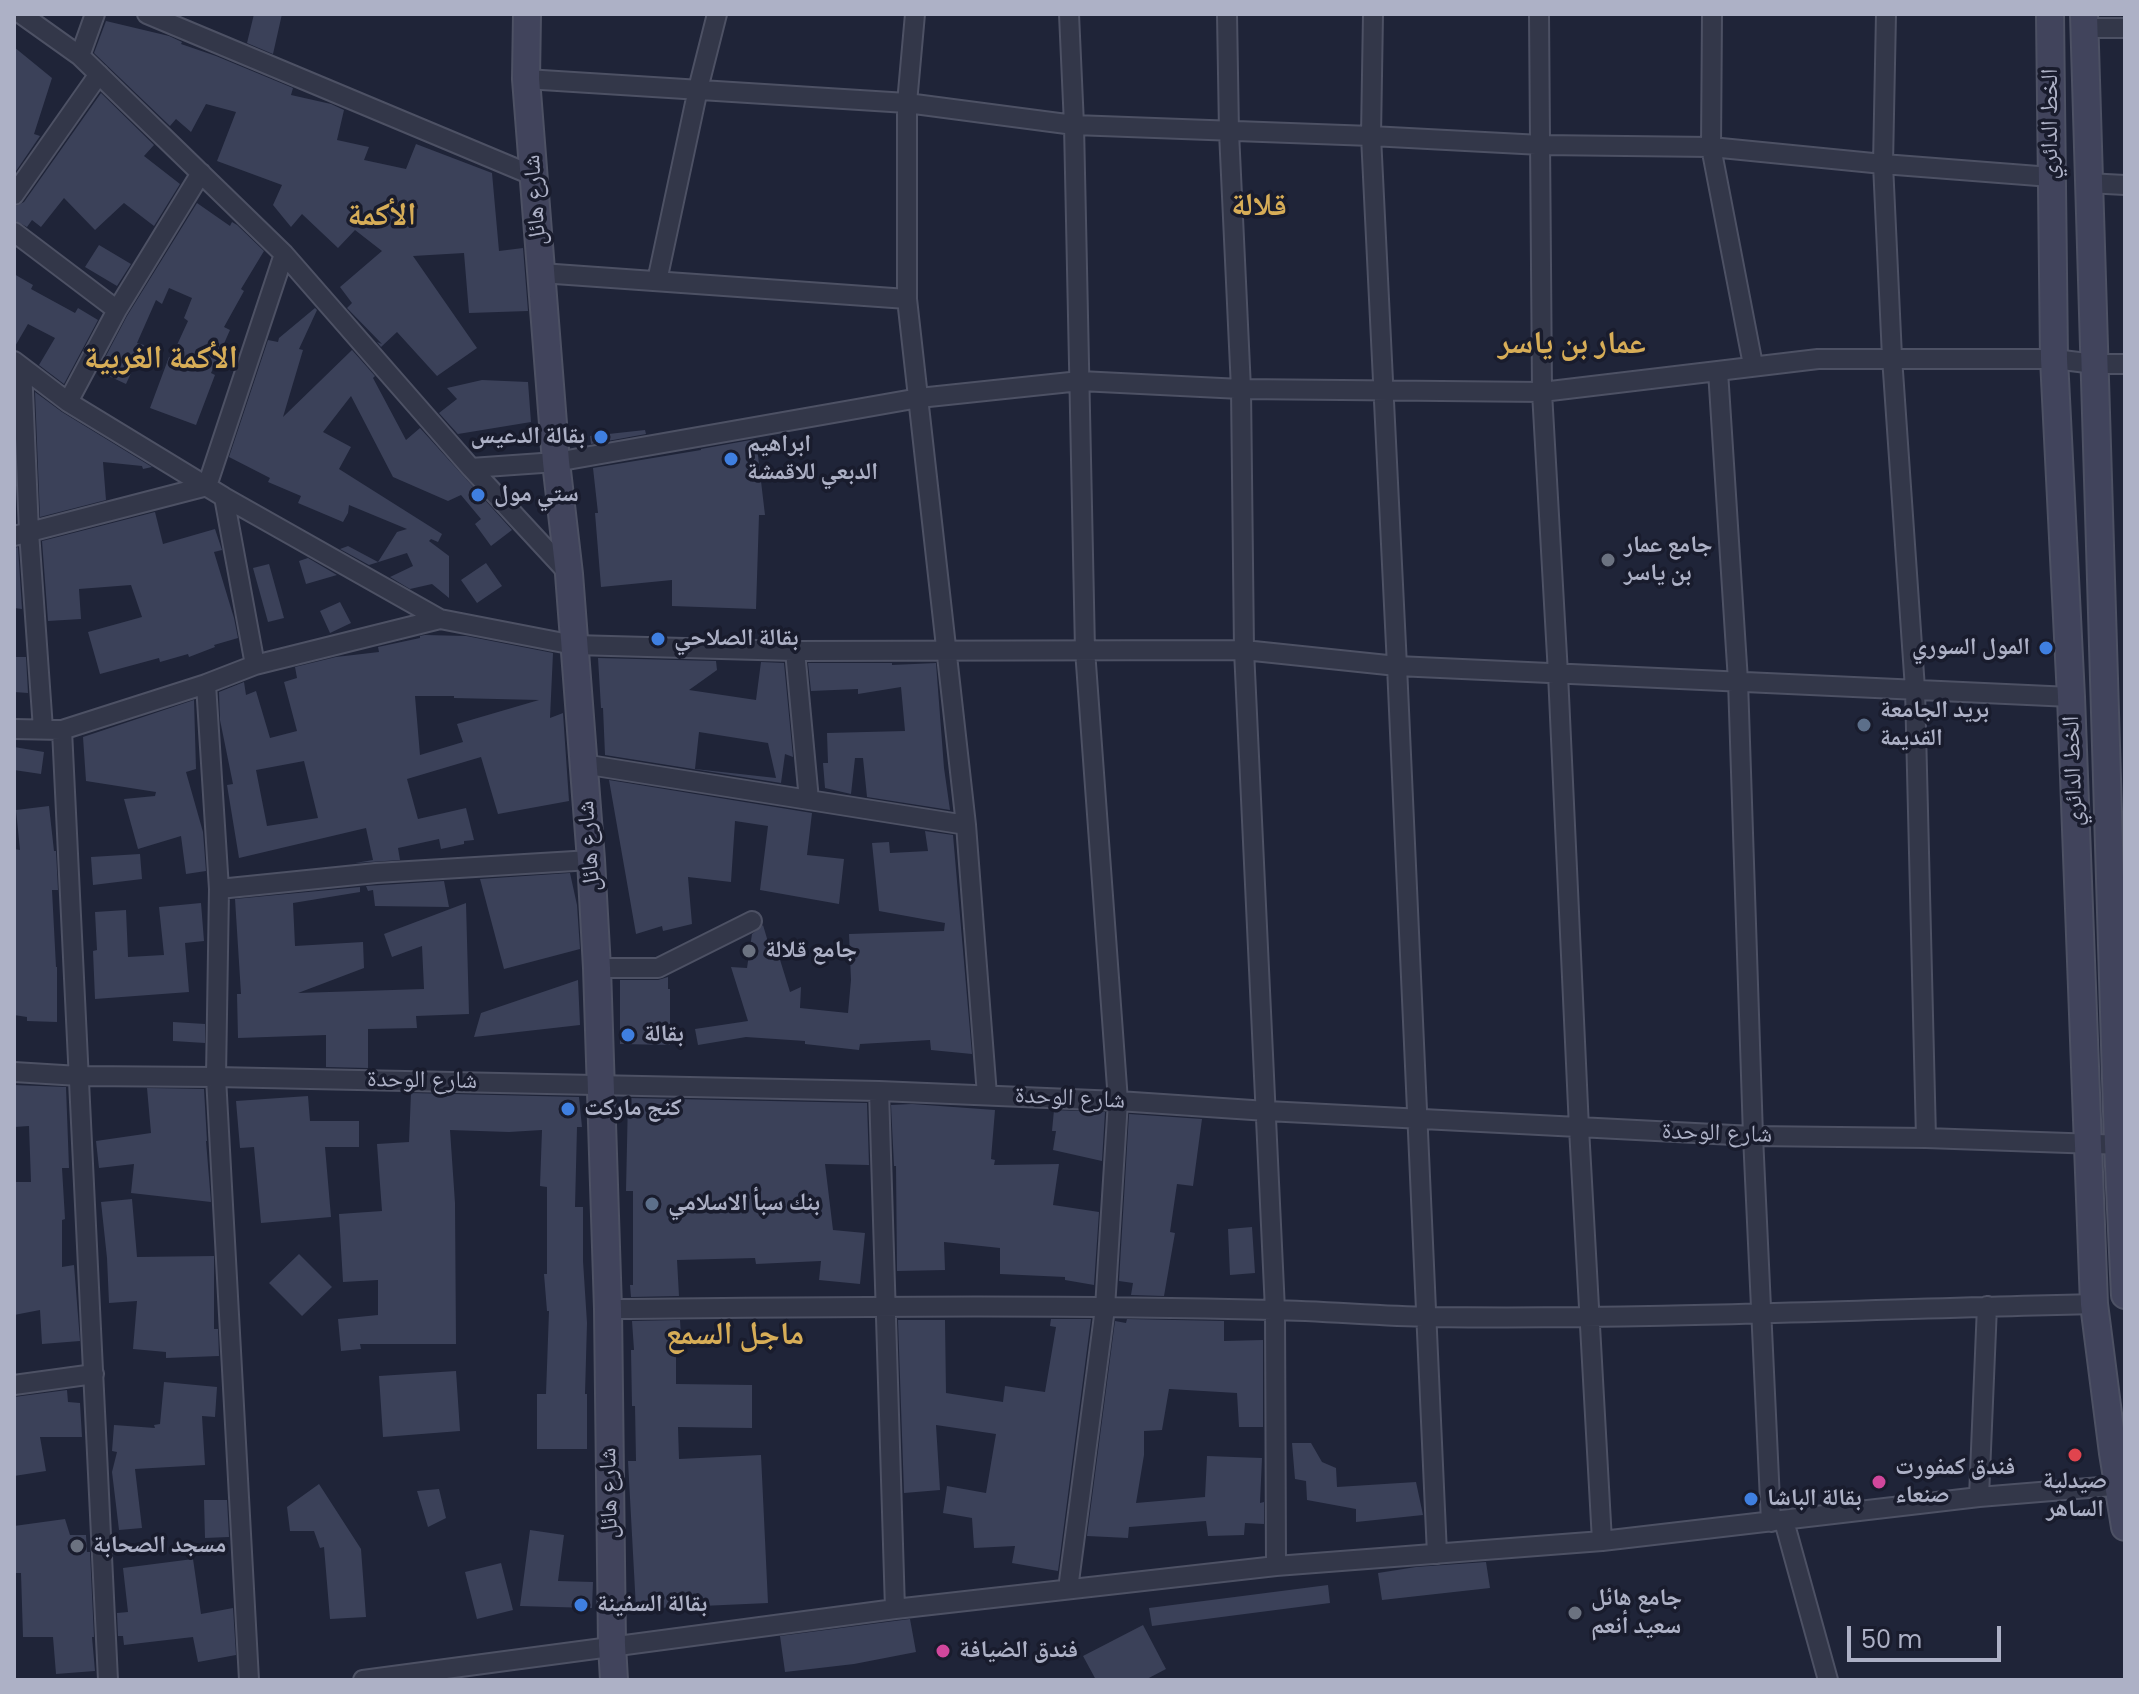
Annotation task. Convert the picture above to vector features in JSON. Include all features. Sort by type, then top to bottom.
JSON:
[{"type":"main road","name":"شارع هائل","points":[[527,14],[526,79],[556,462],[569,574],[597,968],[608,1309],[614,1680]]},
{"type":"main road","name":"الخط الدائري","points":[[2050,14],[2054,359],[2071,697],[2094,1304],[2119,1452],[2125,1527]]},
{"type":"main road","name":"الخط الدائري","points":[[2084,21],[2125,1295]]},
{"type":"street","points":[[21,14],[80,56],[284,254],[471,468],[569,574]]},
{"type":"street","points":[[80,56],[95,14]]},
{"type":"street","points":[[147,14],[534,176]]},
{"type":"street","points":[[657,281],[717,14]]},
{"type":"street","points":[[915,14],[907,103],[907,299],[966,825],[987,1095]]},
{"type":"street","points":[[1068,1589],[1105,1308],[1118,1101],[1085,650],[1069,14]]},
{"type":"street","points":[[1227,14],[1229,132],[1241,389],[1244,650],[1275,1310],[1276,1566]]},
{"type":"street","points":[[1373,14],[1371,136],[1437,1554]]},
{"type":"street","points":[[1539,14],[1542,392],[1602,1541]]},
{"type":"street","points":[[1712,14],[1711,147],[1753,365]]},
{"type":"street","points":[[1886,14],[1883,164],[1892,357],[1915,689],[1926,1138]]},
{"type":"street","points":[[2084,21],[2125,28]]},
{"type":"street","points":[[14,195],[99,74]]},
{"type":"street","points":[[526,79],[907,103],[1074,125],[1541,145],[1711,147],[2051,177]]},
{"type":"street","points":[[68,402],[117,310],[201,173]]},
{"type":"street","points":[[2087,183],[2125,185]]},
{"type":"street","points":[[14,232],[117,310]]},
{"type":"street","points":[[207,486],[284,254]]},
{"type":"street","points":[[541,273],[907,299]]},
{"type":"street","points":[[471,468],[556,462],[919,398],[1080,381],[1241,389],[1542,392],[1818,359],[2054,359],[2125,364]]},
{"type":"street","points":[[18,364],[68,402],[224,497],[440,619],[574,645],[795,651],[1244,650],[1397,666],[2071,697]]},
{"type":"street","points":[[18,364],[21,534],[52,729],[79,1076],[108,1680]]},
{"type":"street","points":[[1718,371],[1738,681],[1761,1315],[1778,1521],[1828,1680]]},
{"type":"street","points":[[21,534],[207,486]]},
{"type":"street","points":[[224,497],[255,665]]},
{"type":"street","points":[[14,729],[52,729],[206,684],[255,665],[440,619]]},
{"type":"street","points":[[795,651],[809,800]]},
{"type":"street","points":[[206,684],[219,889],[216,1077],[249,1680]]},
{"type":"street","points":[[583,764],[966,825]]},
{"type":"street","points":[[219,889],[376,873],[591,860]]},
{"type":"street","points":[[597,968],[658,968],[752,921]]},
{"type":"street","name":"شارع الوحدة","points":[[14,1072],[79,1076],[879,1091],[1753,1136],[2122,1144]]},
{"type":"street","points":[[879,1091],[895,1609]]},
{"type":"street","points":[[608,1309],[886,1306],[1275,1310],[1426,1317],[1589,1317],[1761,1315],[2094,1304]]},
{"type":"street","points":[[1979,1497],[1987,1306]]},
{"type":"street","points":[[14,1385],[94,1374]]},
{"type":"street","points":[[363,1680],[612,1645],[1068,1589],[1276,1566],[1602,1541],[1979,1497],[2122,1485]]},
{"type":"building","points":[[254,14],[282,14],[273,54],[247,43]]},
{"type":"building","points":[[106,21],[169,36],[181,44],[293,88],[291,95],[344,110],[337,140],[369,147],[364,160],[406,169],[416,144],[492,173],[499,251],[523,248],[528,311],[469,313],[464,253],[413,256],[477,348],[437,376],[397,332],[381,347],[377,342],[382,344],[347,308],[352,303],[340,287],[382,251],[355,230],[338,248],[302,214],[291,227],[273,205],[282,185],[217,161],[236,112],[206,104],[191,132],[176,119],[170,126],[94,53]]},
{"type":"building","points":[[14,47],[52,78],[34,134],[40,136],[14,174]]},
{"type":"building","points":[[101,93],[154,145],[144,156],[180,184],[154,226],[124,203],[95,230],[64,198],[41,227],[32,220],[27,227],[14,220],[14,207],[24,202]]},
{"type":"building","points":[[197,203],[230,226],[232,222],[237,225],[264,251],[241,289],[244,291],[224,327],[230,330],[211,373],[215,375],[196,425],[150,408],[169,357],[188,321],[184,318],[192,298],[169,288],[162,304],[156,300],[137,343],[144,345],[126,384],[98,371],[127,316]]},
{"type":"building","points":[[99,245],[131,264],[117,286],[85,267]]},
{"type":"building","points":[[14,274],[33,285],[31,289],[75,313],[78,308],[98,320],[64,384],[39,365],[55,338],[28,324],[14,348]]},
{"type":"building","points":[[315,308],[317,310],[299,349],[303,350],[283,417],[352,350],[375,376],[373,378],[406,440],[420,428],[512,530],[491,546],[475,524],[481,519],[461,495],[448,501],[393,477],[351,396],[323,432],[351,447],[339,469],[442,534],[438,542],[429,541],[449,556],[449,598],[432,584],[410,589],[390,577],[413,566],[407,553],[369,565],[340,549],[348,546],[378,562],[397,532],[407,529],[349,505],[343,522],[298,503],[301,496],[268,482],[270,478],[229,457],[268,340],[278,342]]},
{"type":"building","points":[[482,380],[528,382],[531,422],[458,434],[465,442],[439,413],[457,399],[447,388]]},
{"type":"building","points":[[35,392],[152,467],[143,469],[142,466],[103,462],[106,500],[40,517]]},
{"type":"building","points":[[645,430],[646,434],[591,444],[590,436]]},
{"type":"building","points":[[756,439],[765,515],[759,515],[756,609],[672,606],[672,580],[601,587],[593,468]]},
{"type":"building","points":[[155,512],[163,544],[215,529],[222,550],[214,552],[238,638],[189,657],[188,654],[160,662],[159,658],[100,674],[88,632],[142,617],[131,585],[79,589],[81,619],[48,621],[42,541]]},
{"type":"building","points":[[18,547],[22,609],[14,608],[14,548]]},
{"type":"building","points":[[308,558],[337,575],[306,584],[299,561]]},
{"type":"building","points":[[486,563],[502,586],[477,603],[461,580]]},
{"type":"building","points":[[269,564],[284,618],[268,622],[253,568]]},
{"type":"building","points":[[340,602],[351,623],[330,633],[320,611]]},
{"type":"building","points":[[420,636],[466,636],[553,653],[550,718],[563,713],[569,801],[498,814],[481,757],[407,779],[418,819],[466,808],[474,840],[441,849],[439,839],[398,848],[400,860],[355,863],[373,860],[366,828],[239,858],[227,785],[233,784],[220,720],[219,692],[244,682],[246,695],[256,691],[270,738],[297,731],[284,682],[297,678],[295,667],[336,657],[379,652],[378,647]],"holes":[[[415,696],[454,696],[539,700],[457,724],[463,742],[420,755]],[[304,761],[318,818],[267,826],[256,770]]]},
{"type":"building","points":[[14,657],[26,657],[28,693],[14,692]]},
{"type":"building","points":[[598,658],[716,661],[717,670],[689,690],[756,700],[761,662],[784,663],[793,757],[785,754],[781,783],[605,755]],"holes":[[[699,732],[768,743],[776,778],[695,769]]]},
{"type":"building","points":[[808,663],[936,663],[950,810],[867,797],[863,758],[855,758],[851,794],[825,788],[823,763],[828,763],[827,733],[905,731],[901,687],[858,694],[858,689],[811,691]]},
{"type":"building","points":[[194,700],[196,769],[186,772],[203,832],[206,871],[186,874],[181,836],[138,849],[124,799],[155,796],[156,792],[86,781],[83,737]]},
{"type":"building","points":[[14,747],[44,752],[41,774],[14,770]]},
{"type":"building","points":[[609,780],[812,813],[807,855],[844,859],[839,904],[760,890],[768,826],[735,821],[731,882],[688,877],[692,924],[663,931],[662,926],[636,934]]},
{"type":"building","points":[[49,806],[58,890],[52,890],[57,1022],[27,1021],[27,1017],[14,1015],[14,849],[20,850],[16,810]]},
{"type":"building","points":[[925,831],[953,835],[972,1054],[931,1050],[930,1040],[860,1044],[859,1050],[805,1044],[805,1041],[746,1037],[698,1045],[695,1029],[748,1021],[731,967],[747,968],[752,934],[763,925],[771,952],[777,950],[790,992],[801,987],[800,1008],[848,1013],[851,980],[849,934],[944,931],[945,923],[879,911],[872,843],[889,842],[890,853],[928,851]]},
{"type":"building","points":[[140,854],[142,879],[93,885],[91,857]]},
{"type":"building","points":[[570,873],[577,905],[580,949],[504,969],[480,879]]},
{"type":"building","points":[[444,881],[449,907],[375,906],[373,890],[368,891],[366,886]]},
{"type":"building","points":[[360,887],[360,892],[293,903],[295,946],[363,942],[364,968],[298,993],[424,989],[422,946],[392,957],[384,934],[466,903],[469,1014],[416,1016],[417,1028],[368,1029],[368,1068],[326,1067],[326,1035],[238,1038],[237,994],[241,994],[235,899]]},
{"type":"building","points":[[201,903],[204,941],[185,943],[189,992],[95,999],[95,912],[126,910],[128,957],[164,955],[159,907]]},
{"type":"building","points":[[668,977],[670,1045],[620,1044],[620,980]]},
{"type":"building","points":[[578,980],[580,1025],[474,1037],[481,1013]]},
{"type":"building","points":[[173,1022],[205,1024],[205,1043],[173,1041]]},
{"type":"building","points":[[14,1085],[66,1087],[69,1168],[62,1168],[65,1219],[62,1220],[62,1267],[74,1265],[80,1341],[42,1344],[40,1310],[14,1315],[14,1182],[31,1182],[29,1126],[14,1127]]},
{"type":"building","points":[[147,1088],[204,1089],[211,1202],[131,1193],[134,1164],[99,1168],[96,1141],[151,1133]]},
{"type":"building","points":[[411,1093],[579,1097],[582,1127],[577,1127],[575,1207],[583,1207],[587,1449],[537,1449],[537,1394],[546,1394],[549,1311],[544,1274],[547,1274],[547,1187],[540,1186],[542,1130],[450,1130],[455,1203],[456,1344],[360,1344],[361,1349],[341,1351],[338,1319],[378,1315],[378,1280],[343,1282],[339,1214],[382,1211],[377,1144],[409,1142]]},
{"type":"building","points":[[308,1096],[310,1121],[359,1121],[359,1147],[325,1147],[331,1217],[261,1223],[254,1147],[240,1148],[236,1101]]},
{"type":"building","points":[[628,1098],[867,1103],[869,1165],[825,1164],[833,1230],[865,1233],[860,1284],[819,1280],[821,1261],[756,1264],[755,1258],[677,1260],[679,1296],[631,1297],[633,1191],[626,1191]]},
{"type":"building","points":[[891,1105],[995,1110],[991,1159],[995,1160],[994,1165],[1059,1164],[1053,1205],[1099,1212],[1094,1285],[1065,1280],[1065,1277],[1000,1274],[1000,1248],[944,1242],[945,1270],[897,1271],[896,1166]]},
{"type":"building","points":[[1054,1110],[1105,1112],[1102,1161],[1053,1150],[1056,1131],[1052,1131]]},
{"type":"building","points":[[1129,1114],[1202,1119],[1193,1186],[1177,1184],[1170,1232],[1175,1233],[1164,1296],[1131,1295],[1133,1283],[1119,1281]]},
{"type":"building","points":[[132,1199],[137,1257],[214,1256],[214,1329],[218,1329],[219,1356],[166,1358],[166,1352],[133,1349],[137,1301],[109,1303],[101,1202]]},
{"type":"building","points":[[1252,1227],[1255,1273],[1230,1275],[1228,1229]]},
{"type":"building","points":[[299,1254],[332,1287],[302,1316],[269,1283]]},
{"type":"building","points":[[1051,1319],[1091,1319],[1058,1571],[1012,1563],[1015,1546],[974,1548],[972,1518],[943,1513],[947,1486],[986,1493],[996,1434],[936,1425],[940,1490],[904,1493],[898,1320],[945,1320],[946,1393],[1003,1402],[1005,1386],[1045,1392],[1056,1327],[1050,1326]]},
{"type":"building","points":[[1127,1319],[1224,1321],[1224,1341],[1263,1340],[1263,1427],[1239,1427],[1237,1393],[1169,1389],[1162,1430],[1144,1431],[1144,1455],[1136,1503],[1205,1497],[1207,1456],[1262,1458],[1260,1503],[1264,1502],[1264,1524],[1245,1523],[1244,1535],[1208,1536],[1206,1521],[1129,1527],[1128,1538],[1087,1536],[1115,1321],[1126,1323]]},
{"type":"building","points":[[680,1320],[681,1336],[676,1337],[676,1384],[752,1385],[752,1428],[678,1427],[679,1459],[761,1455],[768,1603],[636,1609],[628,1461],[636,1461],[635,1406],[632,1406],[632,1321]]},
{"type":"building","points":[[456,1371],[460,1431],[383,1437],[379,1376]]},
{"type":"building","points":[[164,1382],[217,1387],[215,1417],[202,1416],[205,1465],[135,1469],[142,1528],[119,1530],[112,1472],[117,1452],[112,1451],[114,1425],[155,1428],[154,1425],[160,1424]]},
{"type":"building","points":[[67,1390],[68,1402],[80,1403],[82,1437],[40,1437],[46,1471],[14,1476],[14,1397]]},
{"type":"building","points":[[1292,1443],[1311,1443],[1322,1462],[1336,1468],[1337,1487],[1416,1482],[1423,1515],[1356,1522],[1356,1509],[1307,1500],[1306,1481],[1295,1479]]},
{"type":"building","points":[[319,1484],[361,1549],[366,1617],[330,1619],[324,1547],[320,1548],[314,1531],[290,1531],[287,1507]]},
{"type":"building","points":[[439,1489],[446,1518],[428,1527],[417,1491]]},
{"type":"building","points":[[204,1500],[227,1500],[229,1537],[205,1538]]},
{"type":"building","points":[[65,1519],[70,1535],[86,1535],[87,1552],[90,1552],[95,1671],[56,1674],[53,1637],[23,1637],[21,1573],[14,1573],[14,1526]]},
{"type":"building","points":[[530,1530],[564,1535],[558,1581],[593,1582],[592,1608],[520,1606]]},
{"type":"building","points":[[193,1559],[201,1614],[233,1608],[236,1655],[198,1662],[193,1637],[124,1645],[123,1636],[118,1636],[117,1613],[128,1612],[123,1568]]},
{"type":"building","points":[[1486,1562],[1490,1588],[1382,1600],[1378,1573]]},
{"type":"building","points":[[501,1563],[513,1610],[477,1619],[465,1572]]},
{"type":"building","points":[[1328,1585],[1330,1603],[1152,1626],[1149,1608]]},
{"type":"building","points":[[910,1619],[916,1652],[854,1664],[785,1672],[780,1636]]},
{"type":"building","points":[[1143,1625],[1166,1669],[1145,1680],[1096,1680],[1083,1656]]},
{"type":"place","name":"بقالة الدعيس","points":[[601,437]]},
{"type":"place","name":"ابراهيم الدبعي للاقمشة","points":[[731,459]]},
{"type":"place","name":"ستي مول","points":[[478,495]]},
{"type":"place","name":"جامع عمار بن ياسر","points":[[1608,560]]},
{"type":"place","name":"بقالة الصلاحي","points":[[658,639]]},
{"type":"place","name":"المول السوري","points":[[2046,648]]},
{"type":"place","name":"بريد الجامعة القديمة","points":[[1864,725]]},
{"type":"place","name":"جامع قلالة","points":[[749,951]]},
{"type":"place","name":"بقالة","points":[[628,1035]]},
{"type":"place","name":"كنج ماركت","points":[[568,1109]]},
{"type":"place","name":"بنك سبأ الاسلامي","points":[[652,1204]]},
{"type":"place","name":"صيدلية الساهر","points":[[2075,1455]]},
{"type":"place","name":"فندق كمفورت صنعاء","points":[[1879,1482]]},
{"type":"place","name":"بقالة الباشا","points":[[1751,1499]]},
{"type":"place","name":"مسجد الصحابة","points":[[77,1546]]},
{"type":"place","name":"بقالة السفينة","points":[[581,1605]]},
{"type":"place","name":"جامع هائل سعيد أنعم","points":[[1575,1613]]},
{"type":"place","name":"فندق الضيافة","points":[[943,1651]]},
{"type":"district","name":"قلالة","points":[[1259,207]]},
{"type":"district","name":"الأكمة","points":[[382,217]]},
{"type":"district","name":"عمار بن ياسر","points":[[1572,345]]},
{"type":"district","name":"الأكمة الغربية","points":[[161,360]]},
{"type":"district","name":"ماجل السمع","points":[[735,1336]]}]
